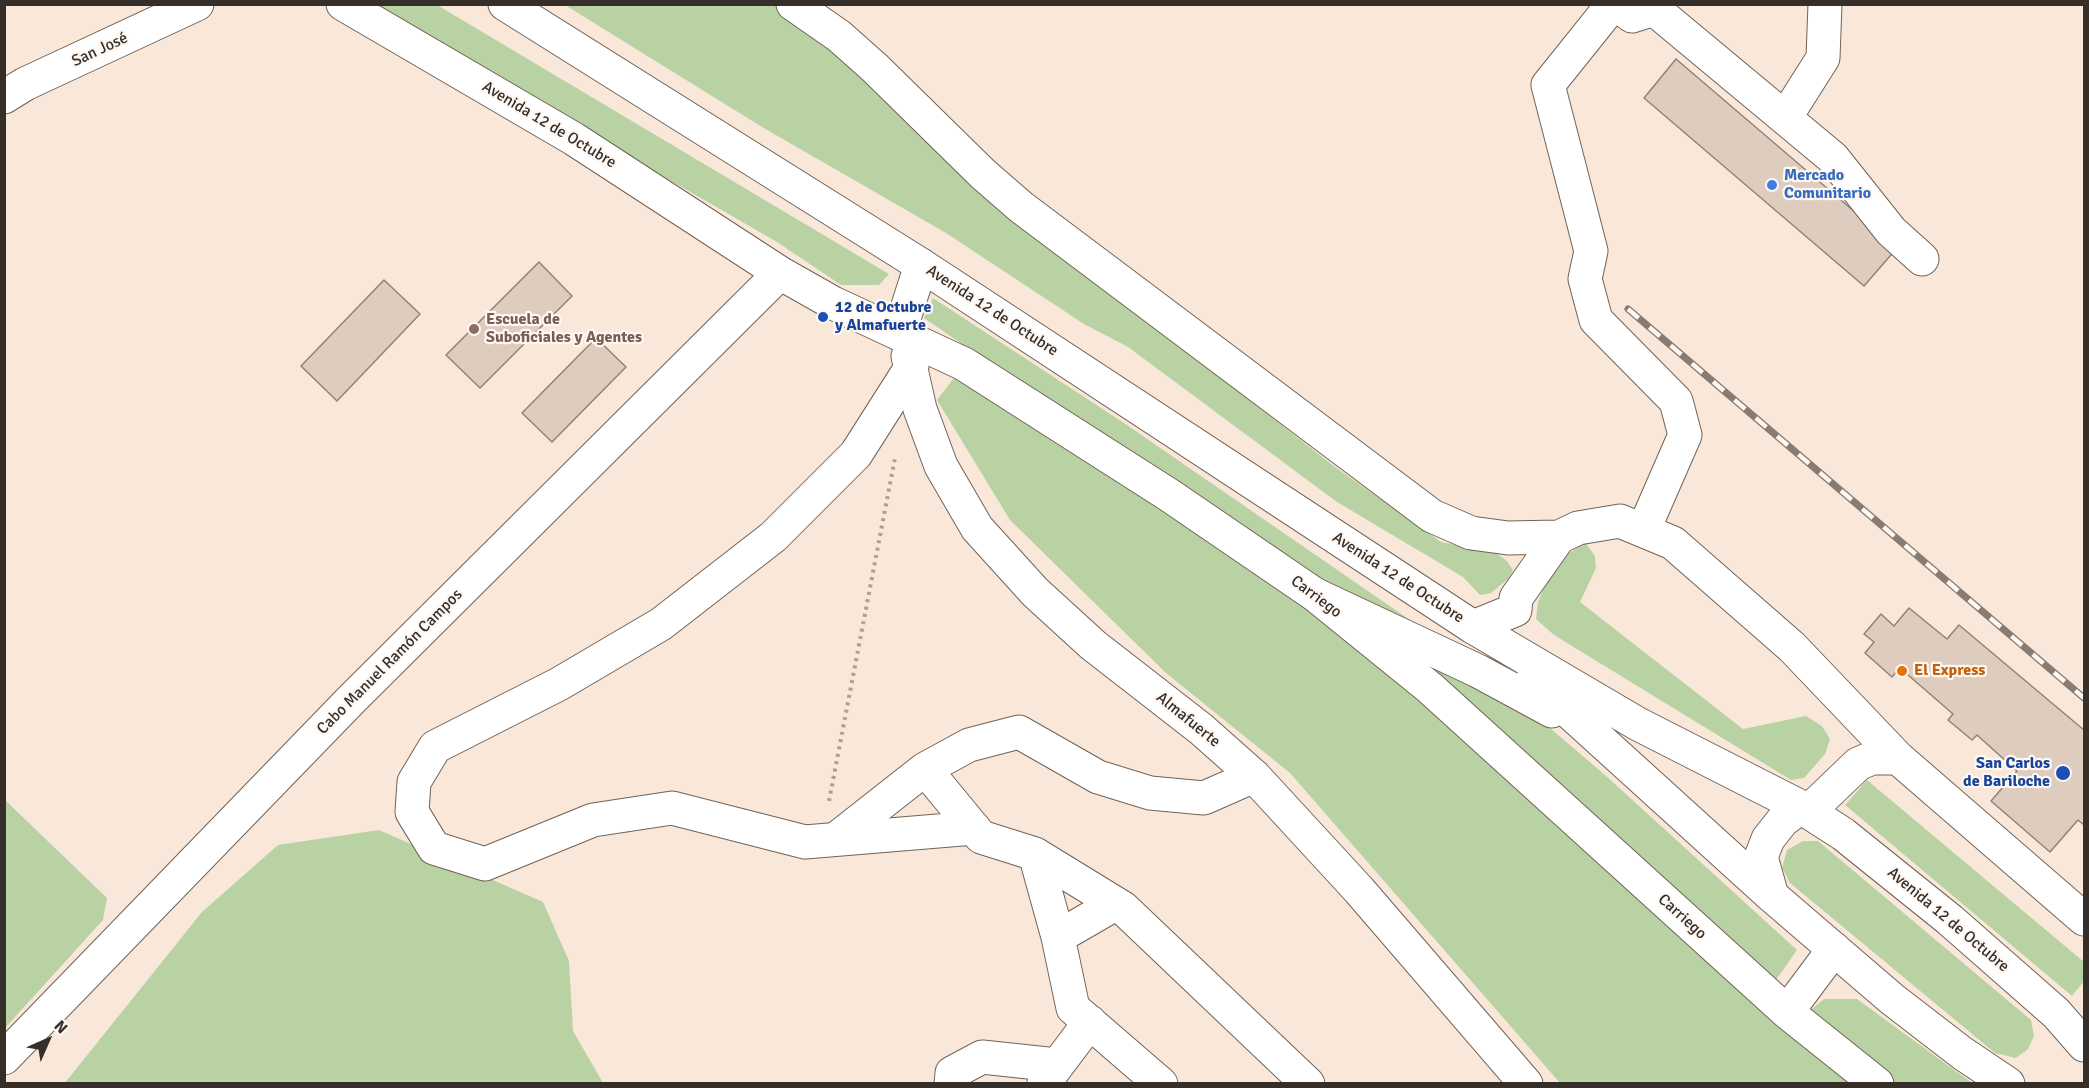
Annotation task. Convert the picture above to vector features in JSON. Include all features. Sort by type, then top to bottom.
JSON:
[{"type":"street","name":"San José","points":[[4,97],[25,84],[197,4]]},
{"type":"street","name":"Avenida 12 de Octubre","points":[[343,4],[574,139],[780,273]]},
{"type":"street","name":"Avenida 12 de Octubre","points":[[505,4],[921,265],[1473,627],[1638,724],[1805,809],[1843,834],[1950,920],[2056,1013],[2085,1045]]},
{"type":"street","points":[[793,4],[839,36],[984,174],[1022,207],[1432,516],[1471,533],[1508,538],[1559,537],[1599,523],[1620,521],[1673,543],[1792,647],[1898,758],[2085,920]]},
{"type":"street","points":[[1644,530],[1685,435],[1676,401],[1596,320],[1585,279],[1591,251],[1548,85],[1614,4],[1632,16],[1654,9],[1833,158],[1891,231],[1922,259]]},
{"type":"street","points":[[1785,118],[1823,58],[1825,4]]},
{"type":"street","points":[[899,334],[921,265]]},
{"type":"street","name":"Carriego","points":[[780,273],[832,303],[964,364],[1169,495],[1314,594],[1430,688],[1787,1012],[1877,1083]]},
{"type":"street","name":"Cabo Manuel Ramón Campos","points":[[4,1058],[358,692],[780,273]]},
{"type":"street","name":"Almafuerte","points":[[899,334],[912,366],[920,409],[941,466],[977,528],[1035,592],[1093,645],[1201,729],[1254,776],[1359,890],[1526,1083]]},
{"type":"street","points":[[912,366],[856,454],[773,537],[661,624],[559,684],[435,747],[414,782],[412,813],[434,848],[485,864],[593,820],[672,808],[805,842],[974,828]]},
{"type":"street","points":[[1473,627],[1515,610],[1516,598],[1559,537]]},
{"type":"street","points":[[1314,594],[1478,671],[1605,742]]},
{"type":"street","name":"Avenida 12 de Octubre","points":[[1473,627],[1605,742],[1772,896],[1834,949],[1962,1053],[2008,1083]]},
{"type":"street","points":[[829,839],[925,769],[969,745],[1019,732],[1098,777],[1150,793],[1204,798],[1254,776]]},
{"type":"street","points":[[1772,896],[1761,857],[1768,839],[1783,820],[1805,809],[1858,764],[1872,758],[1898,758]]},
{"type":"street","points":[[925,769],[981,837],[1035,854],[1115,904],[1308,1083]]},
{"type":"street","points":[[1035,854],[1058,937],[1073,1008],[1161,1083]]},
{"type":"street","points":[[1058,937],[1115,904]]},
{"type":"street","points":[[1787,1012],[1834,949]]},
{"type":"street","points":[[951,1083],[952,1072],[982,1057],[1050,1074],[1090,1022]]},
{"type":"path","points":[[829,839],[897,447]]},
{"type":"green space","points":[[366,5],[437,5],[889,274],[879,285],[841,285],[777,242]]},
{"type":"green space","points":[[565,5],[777,5],[849,57],[1100,283],[1335,467],[1441,542],[1496,553],[1507,561],[1513,570],[1509,578],[1491,593],[1480,595],[1463,577],[1337,502],[1128,347],[1084,324],[946,233],[762,127]]},
{"type":"green space","points":[[933,298],[1127,425],[1439,640],[1312,583],[924,318]]},
{"type":"green space","points":[[957,374],[1320,612],[1858,1083],[1560,1083],[1290,773],[1166,673],[1010,520],[937,400]]},
{"type":"green space","points":[[1585,542],[1595,556],[1596,568],[1580,602],[1743,729],[1806,716],[1822,726],[1830,739],[1825,754],[1804,778],[1791,780],[1554,635],[1536,619],[1538,602],[1548,577],[1568,554]]},
{"type":"green space","points":[[1381,635],[1537,717],[1605,775],[1797,950],[1776,980]]},
{"type":"green space","points":[[1867,780],[2084,962],[2084,981],[2072,996],[1845,805]]},
{"type":"green space","points":[[4,799],[107,898],[103,920],[5,1028]]},
{"type":"green space","points":[[379,830],[543,902],[569,961],[573,1031],[603,1083],[64,1084],[202,912],[278,845]]},
{"type":"green space","points":[[1803,841],[1818,841],[2031,1020],[2034,1036],[2028,1049],[2016,1058],[1995,1053],[1790,883],[1782,868],[1787,850]]},
{"type":"green space","points":[[1824,999],[1857,999],[1972,1083],[1895,1083],[1806,1014]]},
{"type":"building","points":[[1676,59],[1897,248],[1864,286],[1644,98]]},
{"type":"building","points":[[539,262],[572,296],[480,388],[446,355]]},
{"type":"building","points":[[384,280],[420,314],[337,401],[301,366]]},
{"type":"building","points":[[596,338],[626,367],[552,442],[522,413]]},
{"type":"building","points":[[1909,608],[1947,639],[1959,625],[2084,730],[2084,825],[2078,820],[2050,852],[1991,801],[2017,771],[1977,735],[1972,740],[1948,720],[1953,714],[1900,668],[1892,677],[1865,653],[1874,642],[1864,634],[1881,614],[1894,626]]},
{"type":"railway","points":[[1628,309],[2084,698]]},
{"type":"place","name":"Mercado Comunitario","points":[[1772,185]]},
{"type":"place","name":"12 de Octubre y Almafuerte","points":[[823,317]]},
{"type":"place","name":"Escuela de Suboficiales y Agentes","points":[[474,329]]},
{"type":"place","name":"El Express","points":[[1902,671]]},
{"type":"place","name":"San Carlos de Bariloche","points":[[2063,773]]}]
